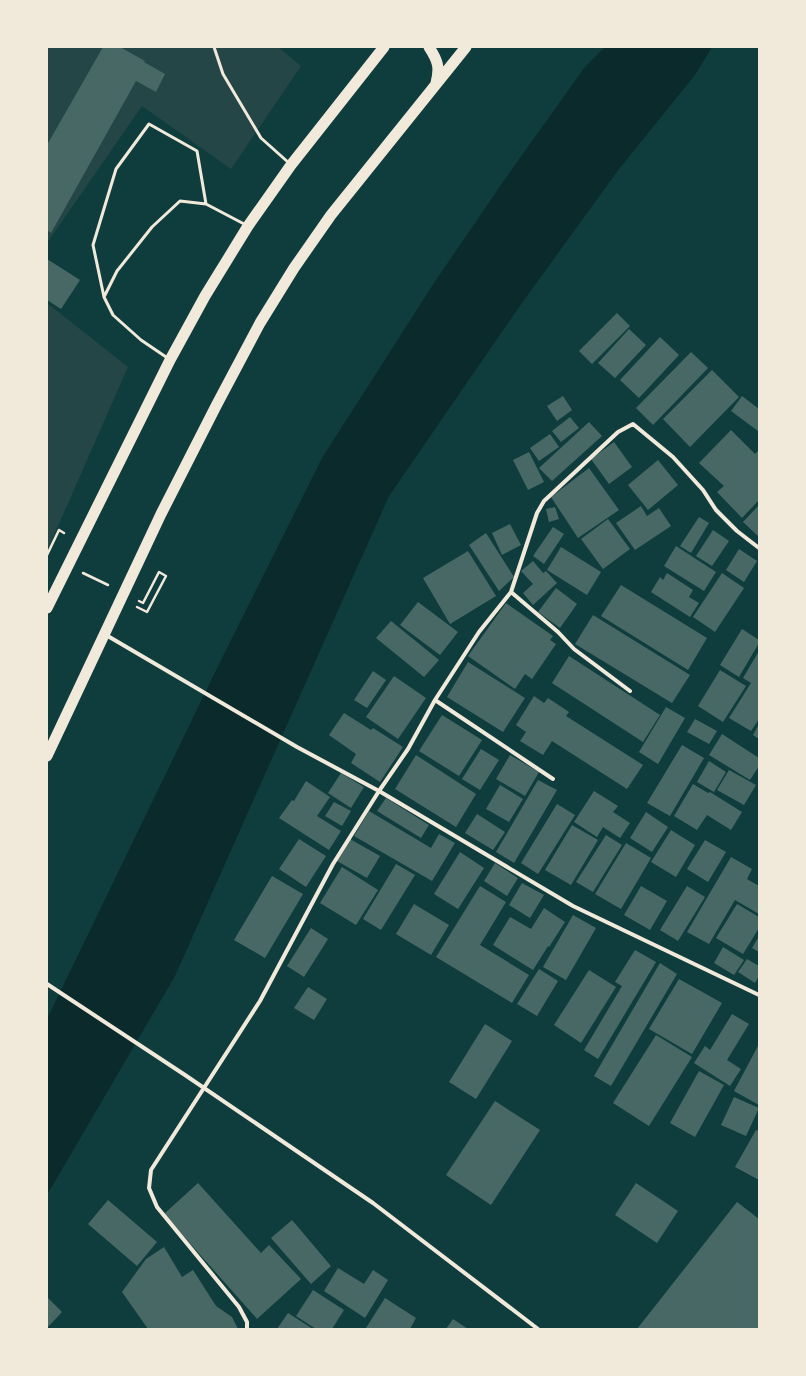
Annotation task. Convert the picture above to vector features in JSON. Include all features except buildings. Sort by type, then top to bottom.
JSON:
[{"type":"highway","points":[[47,608],[170,360],[205,296],[248,226],[291,164],[384,47]]},
{"type":"highway","points":[[429,47],[436,58],[439,72],[435,86]]},
{"type":"highway","points":[[47,756],[164,507],[260,323],[294,268],[331,215],[466,47]]},
{"type":"street","points":[[246,1329],[246,1322],[239,1307],[157,1207],[149,1188],[151,1170],[260,1001],[333,864],[379,791],[408,749],[435,700],[479,632],[511,592],[537,513],[544,501],[618,432],[633,424],[682,466],[703,490],[716,510],[737,531],[759,548]]},
{"type":"street","points":[[511,592],[558,632],[574,650],[630,691]]},
{"type":"street","points":[[104,634],[297,747],[379,791],[573,906],[759,995]]},
{"type":"street","points":[[435,700],[509,751],[553,779]]},
{"type":"street","points":[[47,984],[185,1075],[385,1212],[538,1329]]},
{"type":"lane","points":[[214,47],[223,74],[261,138],[291,164]]},
{"type":"lane","points":[[170,360],[141,340],[113,315],[104,296],[93,245],[116,169],[149,124],[197,151],[206,204]]},
{"type":"lane","points":[[104,296],[117,271],[152,227],[180,201],[206,204],[248,226]]},
{"type":"path","points":[[82,572],[109,586]]},
{"type":"path","points":[[136,600],[143,603],[160,572],[166,576],[147,612]]},
{"type":"shaded area","points":[[47,47],[278,47],[301,66],[231,169],[142,106],[47,243]]},
{"type":"shaded area","points":[[605,47],[712,47],[695,75],[619,169],[519,307],[389,496],[175,976],[47,1195],[47,1019],[220,662],[322,458],[434,283],[505,179],[585,67]]},
{"type":"shaded area","points":[[47,303],[128,367],[47,551]]}]
